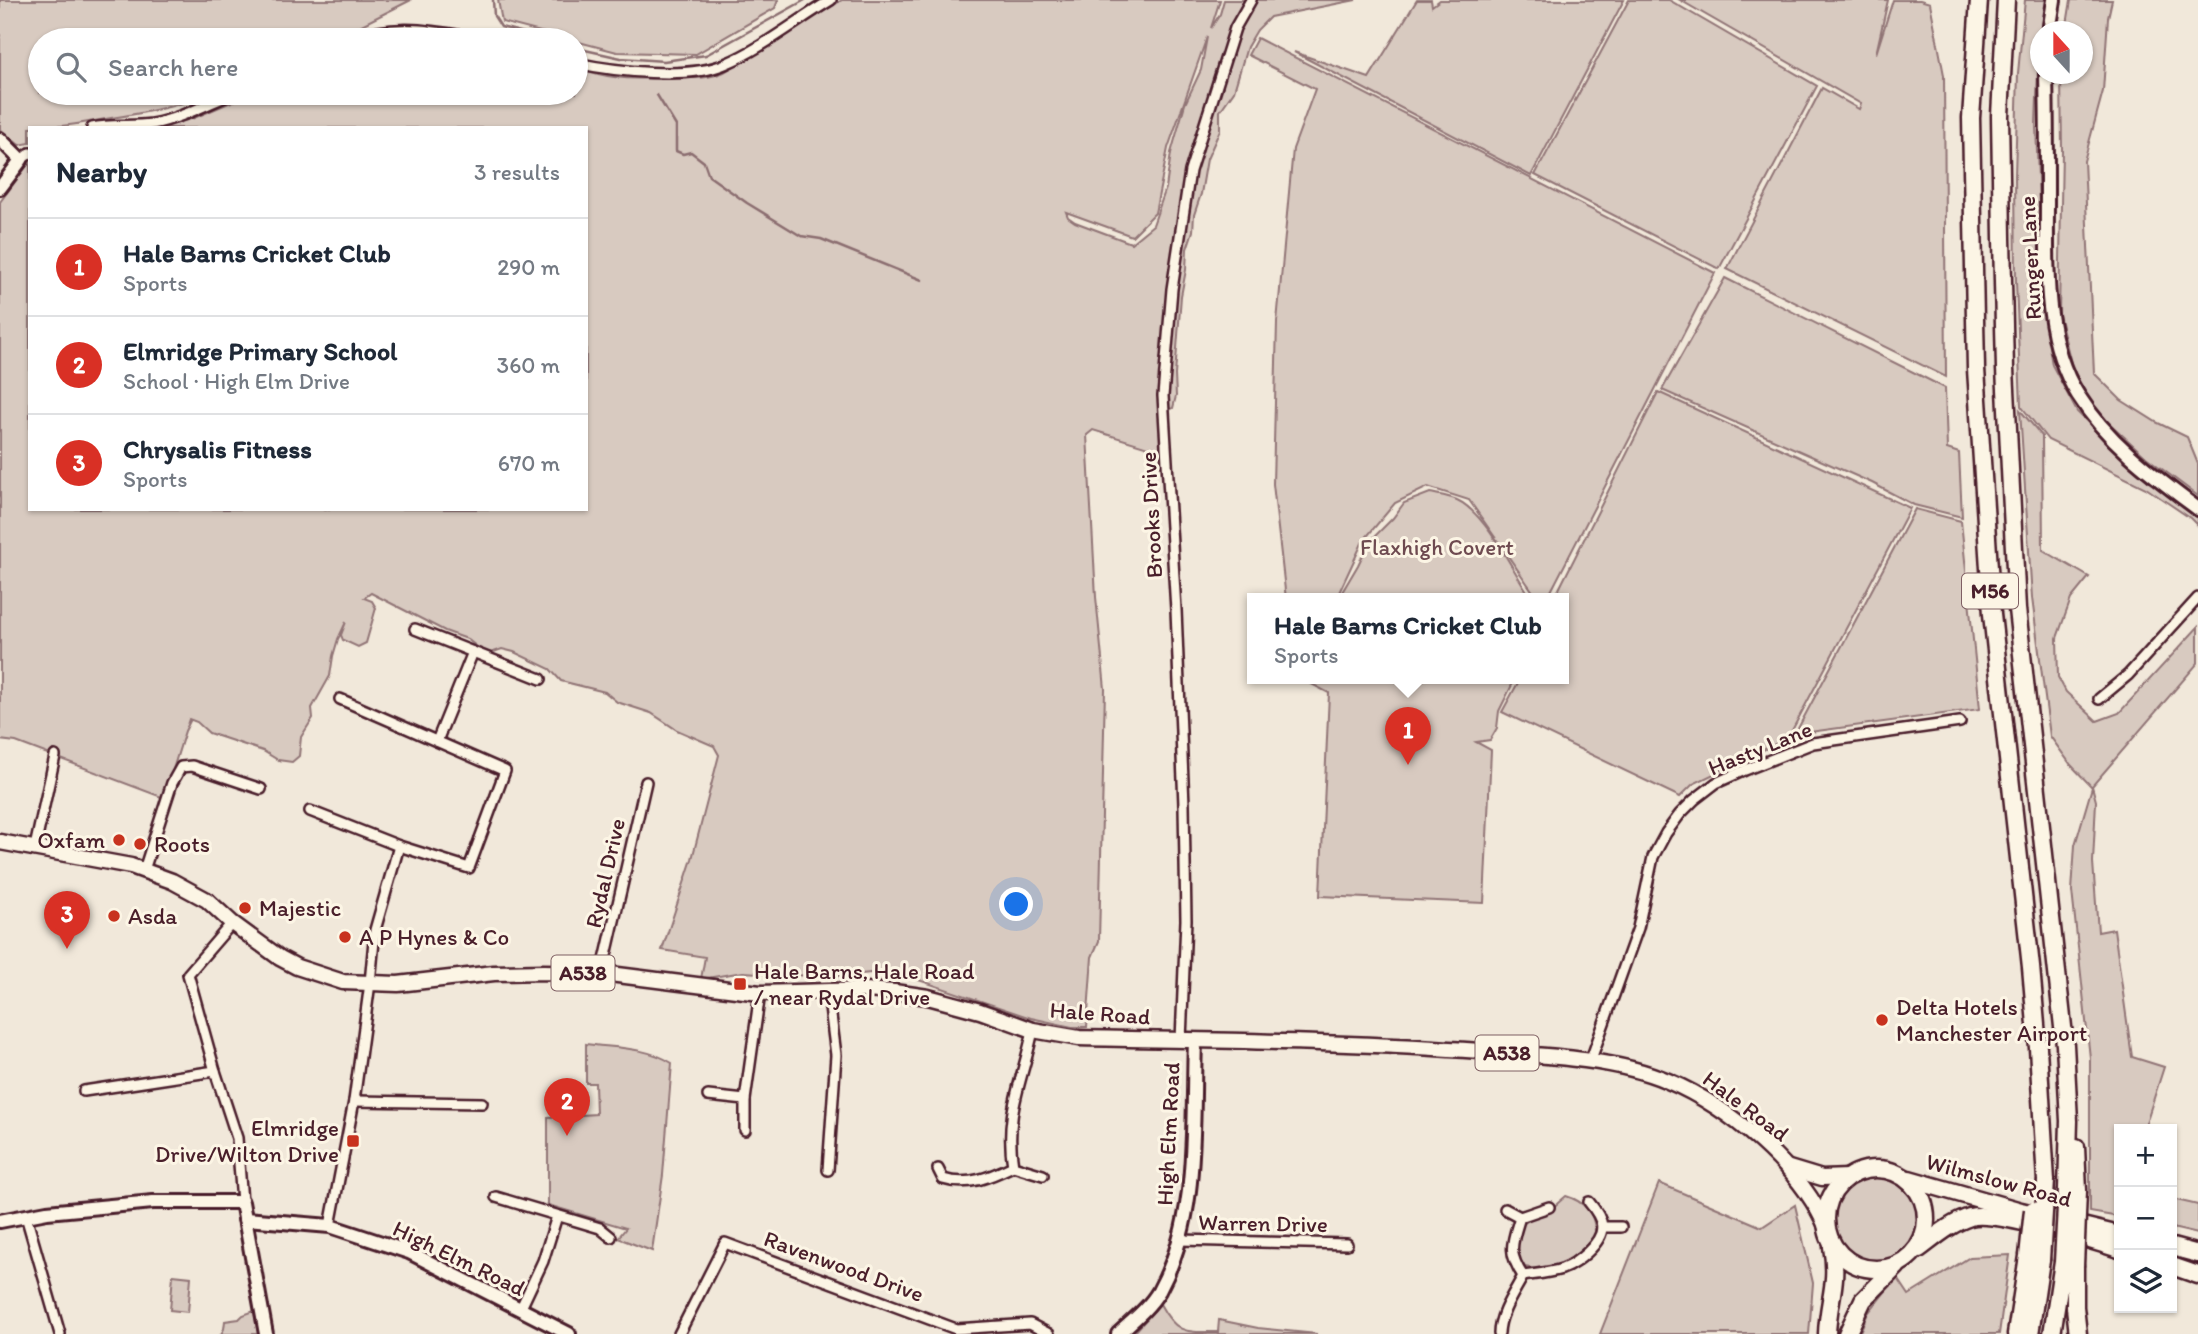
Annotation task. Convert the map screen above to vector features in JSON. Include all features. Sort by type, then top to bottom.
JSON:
[{"type":"highway","name":"M56","points":[[1979,0],[1971,118],[1976,369],[1992,614],[2032,980],[2043,1140],[2030,1334]]},
{"type":"highway","name":"M56","points":[[2006,0],[2000,116],[2001,211],[2005,369],[2017,609],[2065,1045],[2073,1190],[2069,1264],[2052,1334]]},
{"type":"highway","name":"A538","points":[[1848,1177],[1874,1168],[1886,1169],[1907,1179]]},
{"type":"highway","points":[[1826,1334],[1836,1266],[1826,1217],[1832,1194],[1848,1177]]},
{"type":"highway","points":[[1847,1334],[1863,1300],[1916,1251],[1924,1237],[1927,1221],[1925,1205],[1918,1190],[1907,1179]]},
{"type":"highway","name":"Wilmslow Road","points":[[1907,1179],[2114,1235]]},
{"type":"highway","name":"Wilmslow Road","points":[[1916,1251],[1959,1221],[1973,1216],[1991,1216],[2020,1222],[2114,1248]]},
{"type":"highway","name":"A538","points":[[1829,1236],[1839,1254],[1861,1267],[1887,1269],[1899,1264]]},
{"type":"highway","points":[[2177,1248],[2198,1254]]},
{"type":"highway","name":"M56","points":[[2017,1334],[2034,1258]]},
{"type":"highway","name":"M56","points":[[2069,1264],[2078,1334]]},
{"type":"highway","points":[[2177,1268],[2198,1275]]},
{"type":"main road","name":"Hale Road","points":[[0,842],[144,870],[186,887],[207,900],[263,947],[297,967],[343,982],[398,984],[494,973],[602,973],[760,993],[865,990],[928,997],[980,1011],[1033,1030],[1079,1038],[1418,1046],[1590,1062],[1646,1074],[1687,1090],[1744,1128],[1788,1167],[1818,1208],[1829,1236]]},
{"type":"main road","name":"Hale Road","points":[[1788,1167],[1822,1178],[1848,1177]]},
{"type":"street","points":[[588,66],[607,70],[661,72],[697,71],[723,65],[758,47],[831,0]]},
{"type":"street","name":"Brooks Drive","points":[[1188,1041],[1184,805],[1163,396],[1172,289],[1190,171],[1235,28],[1251,0]]},
{"type":"street","points":[[2051,21],[2054,0]]},
{"type":"street","name":"Runger Lane","points":[[2046,84],[2049,309],[2062,359],[2077,394],[2105,430],[2136,462],[2198,509]]},
{"type":"street","points":[[102,126],[150,124],[174,118],[205,105]]},
{"type":"street","points":[[0,139],[26,157],[0,188]]},
{"type":"street","points":[[2099,699],[2128,675],[2198,598]]},
{"type":"street","points":[[415,629],[541,679]]},
{"type":"street","points":[[437,741],[473,652]]},
{"type":"street","points":[[310,811],[399,846],[469,868],[505,771],[340,699]]},
{"type":"street","name":"Hasty Lane","points":[[1590,1062],[1638,928],[1654,857],[1666,833],[1694,800],[1716,783],[1745,769],[1813,743],[1961,722]]},
{"type":"street","points":[[35,847],[55,756]]},
{"type":"street","points":[[144,870],[172,783],[181,767],[192,766],[261,789]]},
{"type":"street","name":"Rydal Drive","points":[[602,973],[646,782]]},
{"type":"street","points":[[330,1226],[354,1101],[375,930],[399,846]]},
{"type":"street","points":[[232,923],[188,974],[237,1138],[242,1202],[266,1334]]},
{"type":"street","points":[[828,992],[836,1055],[828,1170]]},
{"type":"street","points":[[745,1130],[745,1100],[760,993]]},
{"type":"street","points":[[1013,1166],[1009,1142],[1011,1112],[1033,1030]]},
{"type":"street","name":"High Elm Road","points":[[1118,1334],[1158,1293],[1180,1240],[1191,1165],[1188,1041]]},
{"type":"street","points":[[84,1091],[215,1071]]},
{"type":"street","points":[[708,1096],[745,1100]]},
{"type":"street","points":[[354,1101],[482,1103]]},
{"type":"street","points":[[938,1169],[943,1179],[950,1181],[984,1180],[1013,1166],[1043,1175]]},
{"type":"street","points":[[496,1197],[600,1228],[611,1237]]},
{"type":"street","points":[[0,1221],[153,1202],[242,1202]]},
{"type":"street","points":[[1523,1276],[1553,1272],[1573,1264],[1591,1248],[1599,1238],[1602,1227],[1589,1202]]},
{"type":"street","points":[[1505,1209],[1520,1217],[1549,1207]]},
{"type":"street","points":[[26,1216],[60,1334]]},
{"type":"street","points":[[520,1310],[543,1261],[557,1216]]},
{"type":"street","points":[[1520,1217],[1514,1237],[1513,1256],[1523,1276]]},
{"type":"street","name":"High Elm Road","points":[[245,1219],[330,1226],[409,1252],[569,1334]]},
{"type":"street","points":[[1602,1227],[1621,1227]]},
{"type":"street","name":"Warren Drive","points":[[1180,1240],[1347,1244]]},
{"type":"street","name":"Ravenwood Drive","points":[[679,1334],[725,1242],[956,1329],[1030,1324],[1049,1334]]},
{"type":"street","points":[[1499,1334],[1506,1309],[1523,1276]]},
{"type":"green space","points":[[0,0],[411,0],[356,28],[28,28],[28,105],[175,105],[71,125],[28,126],[28,143],[19,145],[0,129]]},
{"type":"green space","points":[[498,0],[778,0],[775,8],[696,54],[617,52],[588,44],[588,28],[525,28],[502,22]]},
{"type":"green space","points":[[842,0],[1220,0],[1211,28],[1220,14],[1224,0],[1356,0],[1270,17],[1257,30],[1247,47],[1234,91],[1220,111],[1220,130],[1207,159],[1187,249],[1175,375],[1176,396],[1173,408],[1163,413],[1164,452],[1093,430],[1087,435],[1096,597],[1105,689],[1099,941],[1092,957],[1087,1027],[1072,1027],[1031,1018],[892,971],[829,977],[743,972],[701,979],[705,957],[662,950],[692,859],[719,755],[714,746],[677,730],[651,713],[617,702],[605,692],[561,681],[550,669],[514,652],[502,649],[491,653],[481,650],[467,639],[445,631],[371,593],[364,598],[372,601],[376,608],[366,643],[358,647],[343,640],[341,635],[346,622],[338,639],[330,676],[312,708],[313,718],[301,737],[299,756],[292,762],[278,760],[263,751],[209,733],[197,722],[189,719],[164,798],[16,742],[0,740],[0,202],[28,165],[28,511],[588,511],[588,126],[167,126],[224,105],[588,105],[588,70],[629,78],[702,78],[717,75]],"holes":[[[1207,37],[1201,70],[1185,104],[1171,153],[1166,188],[1153,225],[1131,243],[1068,217],[1066,212],[1132,236],[1155,213],[1168,148]]]},
{"type":"green space","points":[[1417,0],[1431,0],[1432,6],[1440,0],[1624,0],[1531,176],[1294,52],[1369,78]]},
{"type":"green space","points":[[1629,0],[1669,0],[1817,86],[1719,269],[1535,175]]},
{"type":"green space","points":[[1680,0],[1888,0],[1876,54],[1893,0],[1920,0],[1930,3],[1944,75],[1946,377],[1727,269],[1822,88],[1859,109],[1861,104]]},
{"type":"green space","points":[[2025,0],[2047,0],[2043,21],[2030,21],[2030,84],[2037,84],[2036,125],[2043,310],[2052,365],[2077,412],[2150,483],[2166,492],[2198,518],[2198,526],[2146,488],[2048,440],[2021,406],[2015,176],[2018,73]]},
{"type":"green space","points":[[2071,0],[2112,0],[2108,18],[2103,91],[2084,161],[2094,373],[2121,400],[2187,437],[2198,464],[2198,496],[2146,457],[2094,409],[2074,375],[2059,315],[2061,84],[2093,84],[2093,21],[2068,21]]},
{"type":"green space","points":[[1257,38],[1715,273],[1550,593],[1534,593],[1469,500],[1428,487],[1395,503],[1363,541],[1339,593],[1285,593],[1273,484],[1277,322],[1293,149],[1315,89],[1248,55]]},
{"type":"green space","points":[[1725,278],[1945,388],[1947,449],[1959,453],[1962,517],[1914,505],[1872,483],[1662,390]]},
{"type":"green space","points":[[1658,392],[1910,508],[1788,738],[1693,784],[1680,797],[1502,712],[1517,684],[1569,684],[1569,593],[1557,593]]},
{"type":"green space","points":[[2020,410],[2042,436],[2043,550],[2089,577],[2071,599],[2057,638],[2058,677],[2066,692],[2097,721],[2119,713],[2198,627],[2198,663],[2092,786],[2096,801],[2093,862],[2098,932],[2114,929],[2132,1057],[2164,1067],[2146,1124],[2114,1124],[2114,1216],[2090,1212],[2090,1058],[2072,891],[2075,845],[2092,787],[2071,765],[2050,736],[2032,598]]},
{"type":"green space","name":"Flaxhigh Covert","points":[[1430,493],[1457,500],[1468,507],[1498,544],[1528,593],[1342,593],[1369,542],[1404,503]]},
{"type":"green space","points":[[1915,509],[1961,521],[1980,709],[1795,734]]},
{"type":"green space","points":[[1312,684],[1512,684],[1499,711],[1497,728],[1490,740],[1476,742],[1491,750],[1484,903],[1320,896],[1329,693]]},
{"type":"green space","points":[[586,1044],[641,1051],[672,1063],[663,1175],[652,1251],[618,1238],[626,1228],[548,1205],[548,1117],[596,1114],[595,1083],[586,1083]]},
{"type":"green space","points":[[1869,1175],[1885,1175],[1908,1187],[1917,1201],[1920,1218],[1917,1235],[1908,1249],[1885,1261],[1869,1261],[1853,1254],[1841,1242],[1834,1226],[1834,1210],[1841,1194],[1853,1182]]},
{"type":"green space","points":[[1659,1183],[1762,1227],[1795,1205],[1813,1283],[1809,1334],[1600,1334]]},
{"type":"green space","points":[[1566,1196],[1584,1205],[1592,1215],[1595,1235],[1582,1251],[1564,1263],[1545,1268],[1525,1267],[1516,1253],[1523,1224],[1535,1216],[1544,1215]]},
{"type":"green space","points":[[2177,1200],[2198,1205],[2198,1234],[2177,1229]]},
{"type":"green space","points":[[2010,1255],[1999,1334],[1859,1334],[1868,1313],[1897,1277],[1909,1295],[1970,1257]]},
{"type":"green space","points":[[173,1275],[191,1277],[188,1312],[170,1310]]},
{"type":"green space","points":[[1160,1304],[1171,1321],[1189,1331],[1218,1332],[1219,1320],[1258,1328],[1317,1334],[1133,1334]]},
{"type":"green space","points":[[254,1311],[258,1334],[221,1334],[225,1321],[239,1319]]},
{"type":"waterway","points":[[493,0],[494,16],[501,27],[505,28]]},
{"type":"waterway","points":[[588,51],[621,58],[664,61],[706,55],[805,0]]},
{"type":"waterway","points":[[657,95],[676,126],[676,151],[683,154],[691,152],[704,162],[709,176],[747,203],[801,236],[821,239],[922,280]]},
{"type":"place","name":"Hale Barns Cricket Club","points":[[1408,765]]},
{"type":"place","name":"Oxfam","points":[[119,840]]},
{"type":"place","name":"Roots","points":[[140,844]]},
{"type":"place","name":"Majestic","points":[[245,908]]},
{"type":"place","name":"Asda","points":[[114,916]]},
{"type":"place","name":"A P Hynes & Co","points":[[345,937]]},
{"type":"place","name":"Chrysalis Fitness","points":[[67,949]]},
{"type":"place","name":"Hale Barns, Hale Road / near Rydal Drive","points":[[740,984]]},
{"type":"place","name":"Delta Hotels Manchester Airport","points":[[1882,1020]]},
{"type":"place","name":"Elmridge Primary School","points":[[567,1136]]},
{"type":"place","name":"Elmridge Drive/Wilton Drive","points":[[353,1141]]}]
